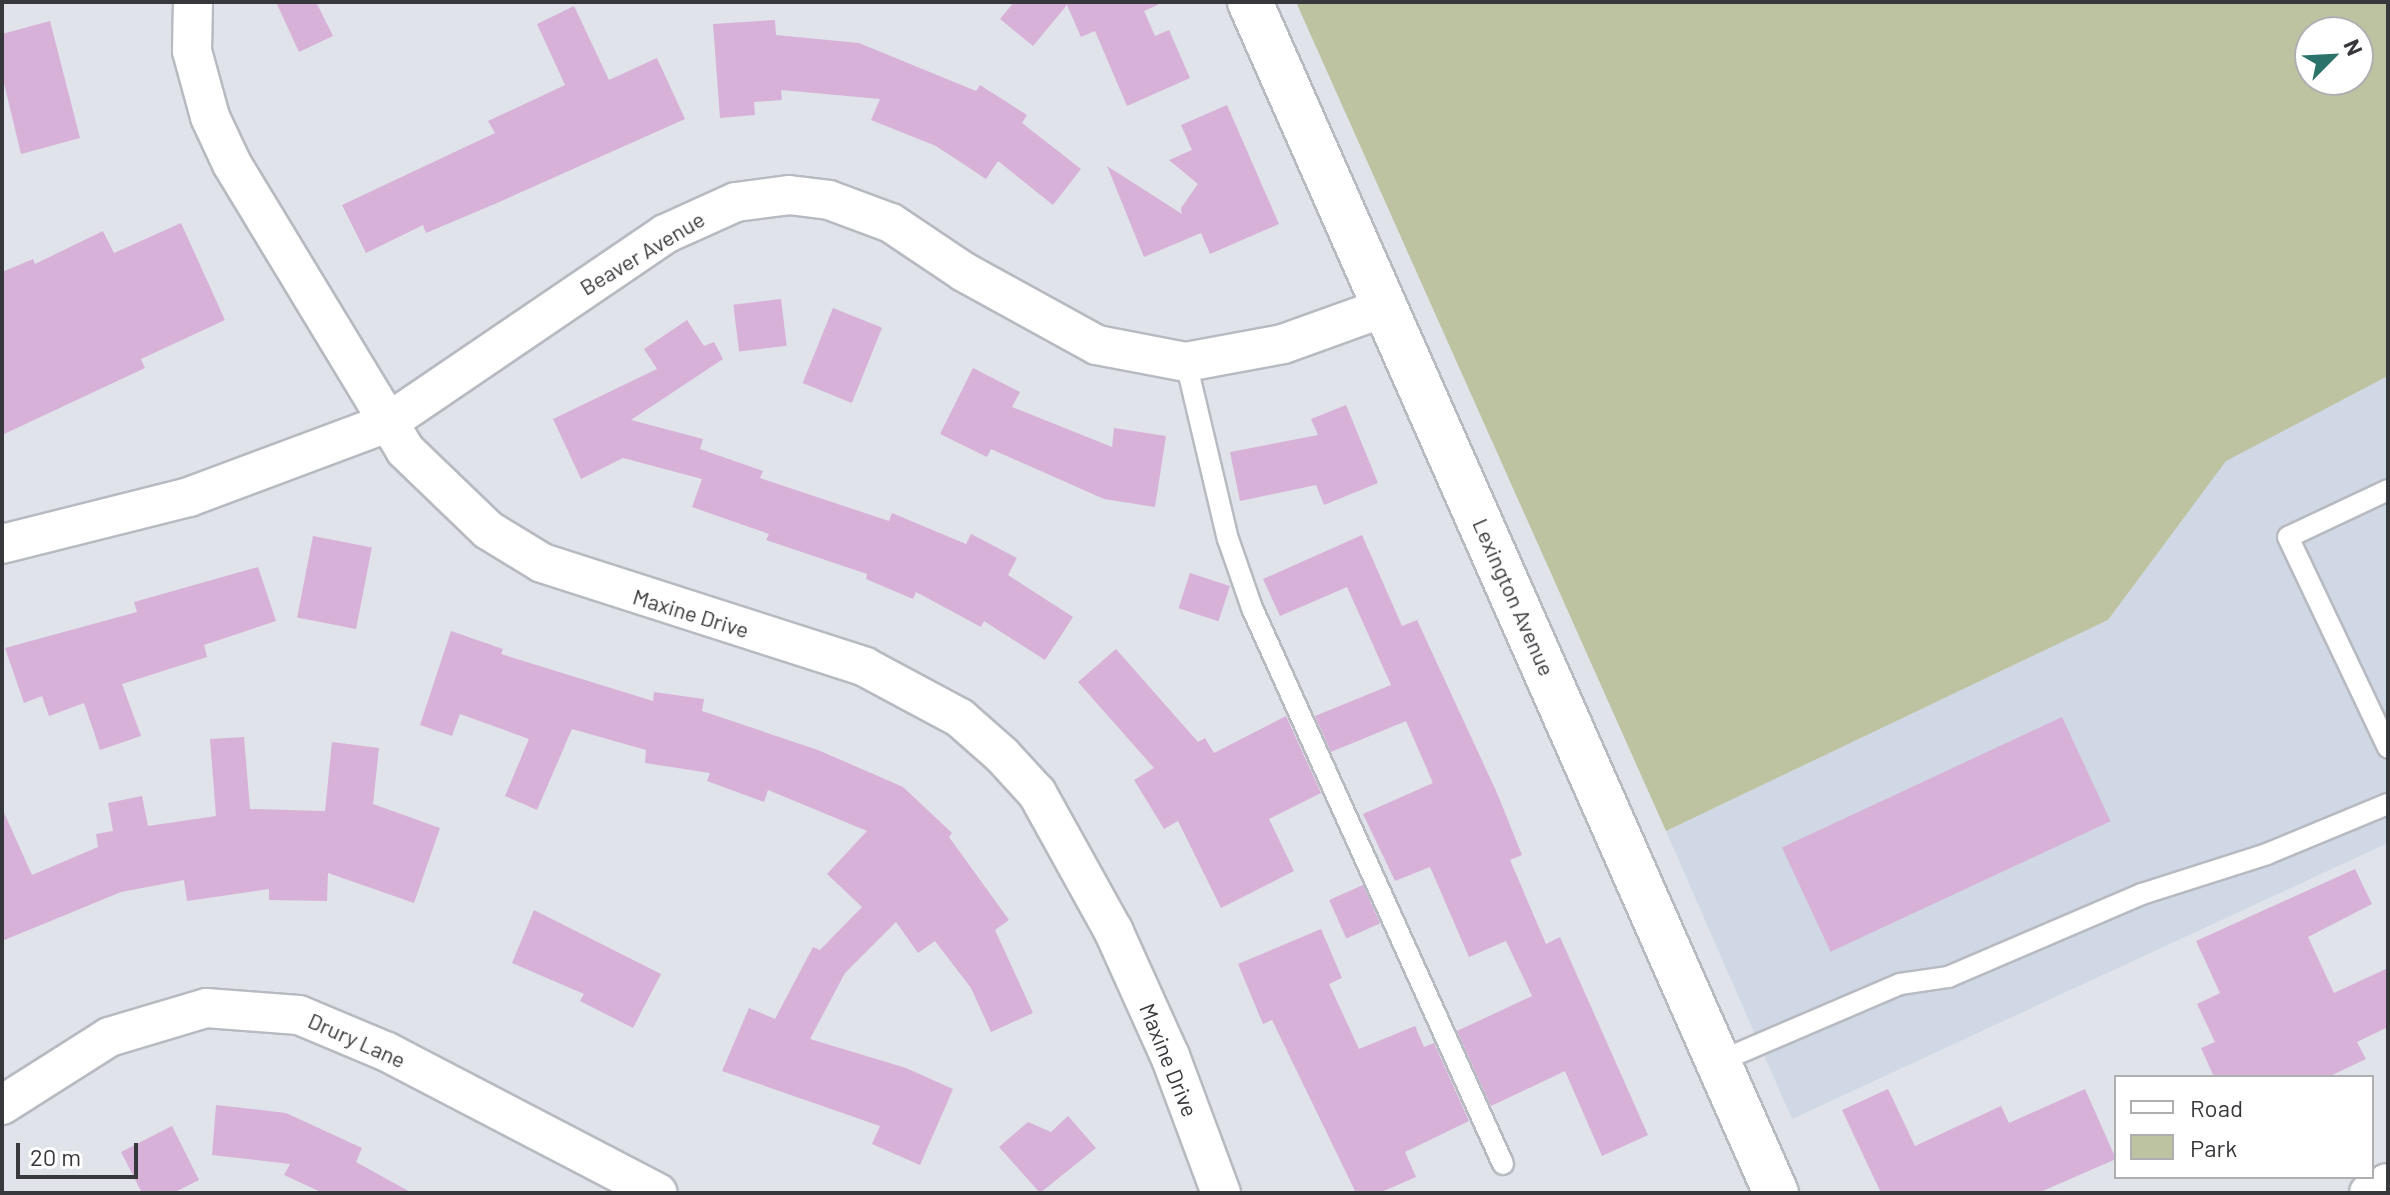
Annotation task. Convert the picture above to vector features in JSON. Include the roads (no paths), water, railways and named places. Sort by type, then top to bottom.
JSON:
[{"type":"street","name":"Maxine Drive","points":[[193,2],[192,51],[210,117],[232,164],[405,450],[488,530],[542,563],[865,667],[960,718],[1002,755],[1037,793],[1113,930],[1170,1056],[1221,1193]]},
{"type":"street","name":"Lexington Avenue","points":[[1250,2],[1776,1193]]},
{"type":"street","name":"Beaver Avenue","points":[[2,544],[189,497],[387,423],[665,234],[736,202],[789,195],[829,200],[891,223],[964,272],[1097,345],[1186,362],[1283,344],[1386,307]]},
{"type":"street","name":"Drury Lane","points":[[2,1105],[109,1037],[206,1008],[299,1015],[387,1052],[658,1193]]},
{"type":"street","points":[[2369,1193],[2388,1183]]},
{"type":"lane","points":[[1186,362],[1228,539],[1252,608],[1503,1164]]},
{"type":"lane","points":[[2388,490],[2288,537],[2388,748]]},
{"type":"lane","points":[[1718,1062],[1900,984],[1948,977],[2142,894],[2267,854],[2388,804]]}]
